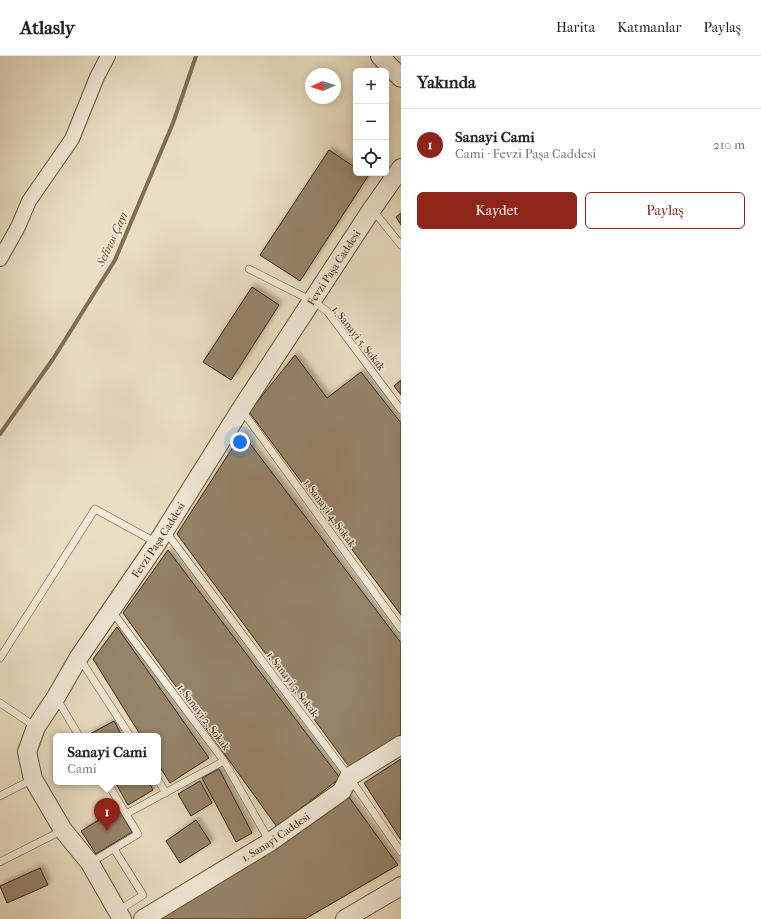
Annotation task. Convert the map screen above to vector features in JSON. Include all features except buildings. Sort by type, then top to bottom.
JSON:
[{"type":"street","points":[[0,259],[18,227],[29,201],[72,139],[97,77],[108,56]]},
{"type":"street","points":[[380,56],[401,78]]},
{"type":"street","name":"Fevzi Paşa Caddesi","points":[[120,915],[90,863],[63,830],[34,779],[27,752],[36,727],[56,697],[79,657],[161,537],[241,409],[372,209],[401,168]]},
{"type":"street","name":"1. Sanayi Caddesi","points":[[143,919],[270,842],[342,791],[349,777],[401,745]]},
{"type":"street","points":[[345,919],[401,886]]},
{"type":"lane","points":[[372,209],[401,245]]},
{"type":"lane","name":"1. Sanayi 5. Sokak","points":[[249,269],[312,301],[327,311],[401,410]]},
{"type":"lane","name":"1. Sanayi 4. Sokak","points":[[241,409],[401,629]]},
{"type":"lane","points":[[0,658],[95,509],[161,537]]},
{"type":"lane","name":"1. Sanayi 3. Sokak","points":[[161,537],[349,777],[401,852]]},
{"type":"lane","name":"1. Sanayi 2. Sokak","points":[[111,610],[224,761],[270,842]]},
{"type":"lane","points":[[79,657],[128,733]]},
{"type":"lane","points":[[56,697],[78,733]]},
{"type":"lane","points":[[0,703],[36,727]]},
{"type":"lane","points":[[126,814],[224,761]]},
{"type":"lane","points":[[0,796],[34,779]]},
{"type":"lane","points":[[90,863],[138,834],[109,785]]},
{"type":"lane","points":[[161,785],[166,793]]},
{"type":"lane","points":[[0,862],[63,830]]},
{"type":"lane","points":[[114,849],[143,895],[120,915]]},
{"type":"waterway","name":"Selinos Çayı","points":[[0,434],[53,359],[115,260],[173,123],[196,56]]},
{"type":"place","name":"Sanayi Cami","points":[[107,831]]}]
